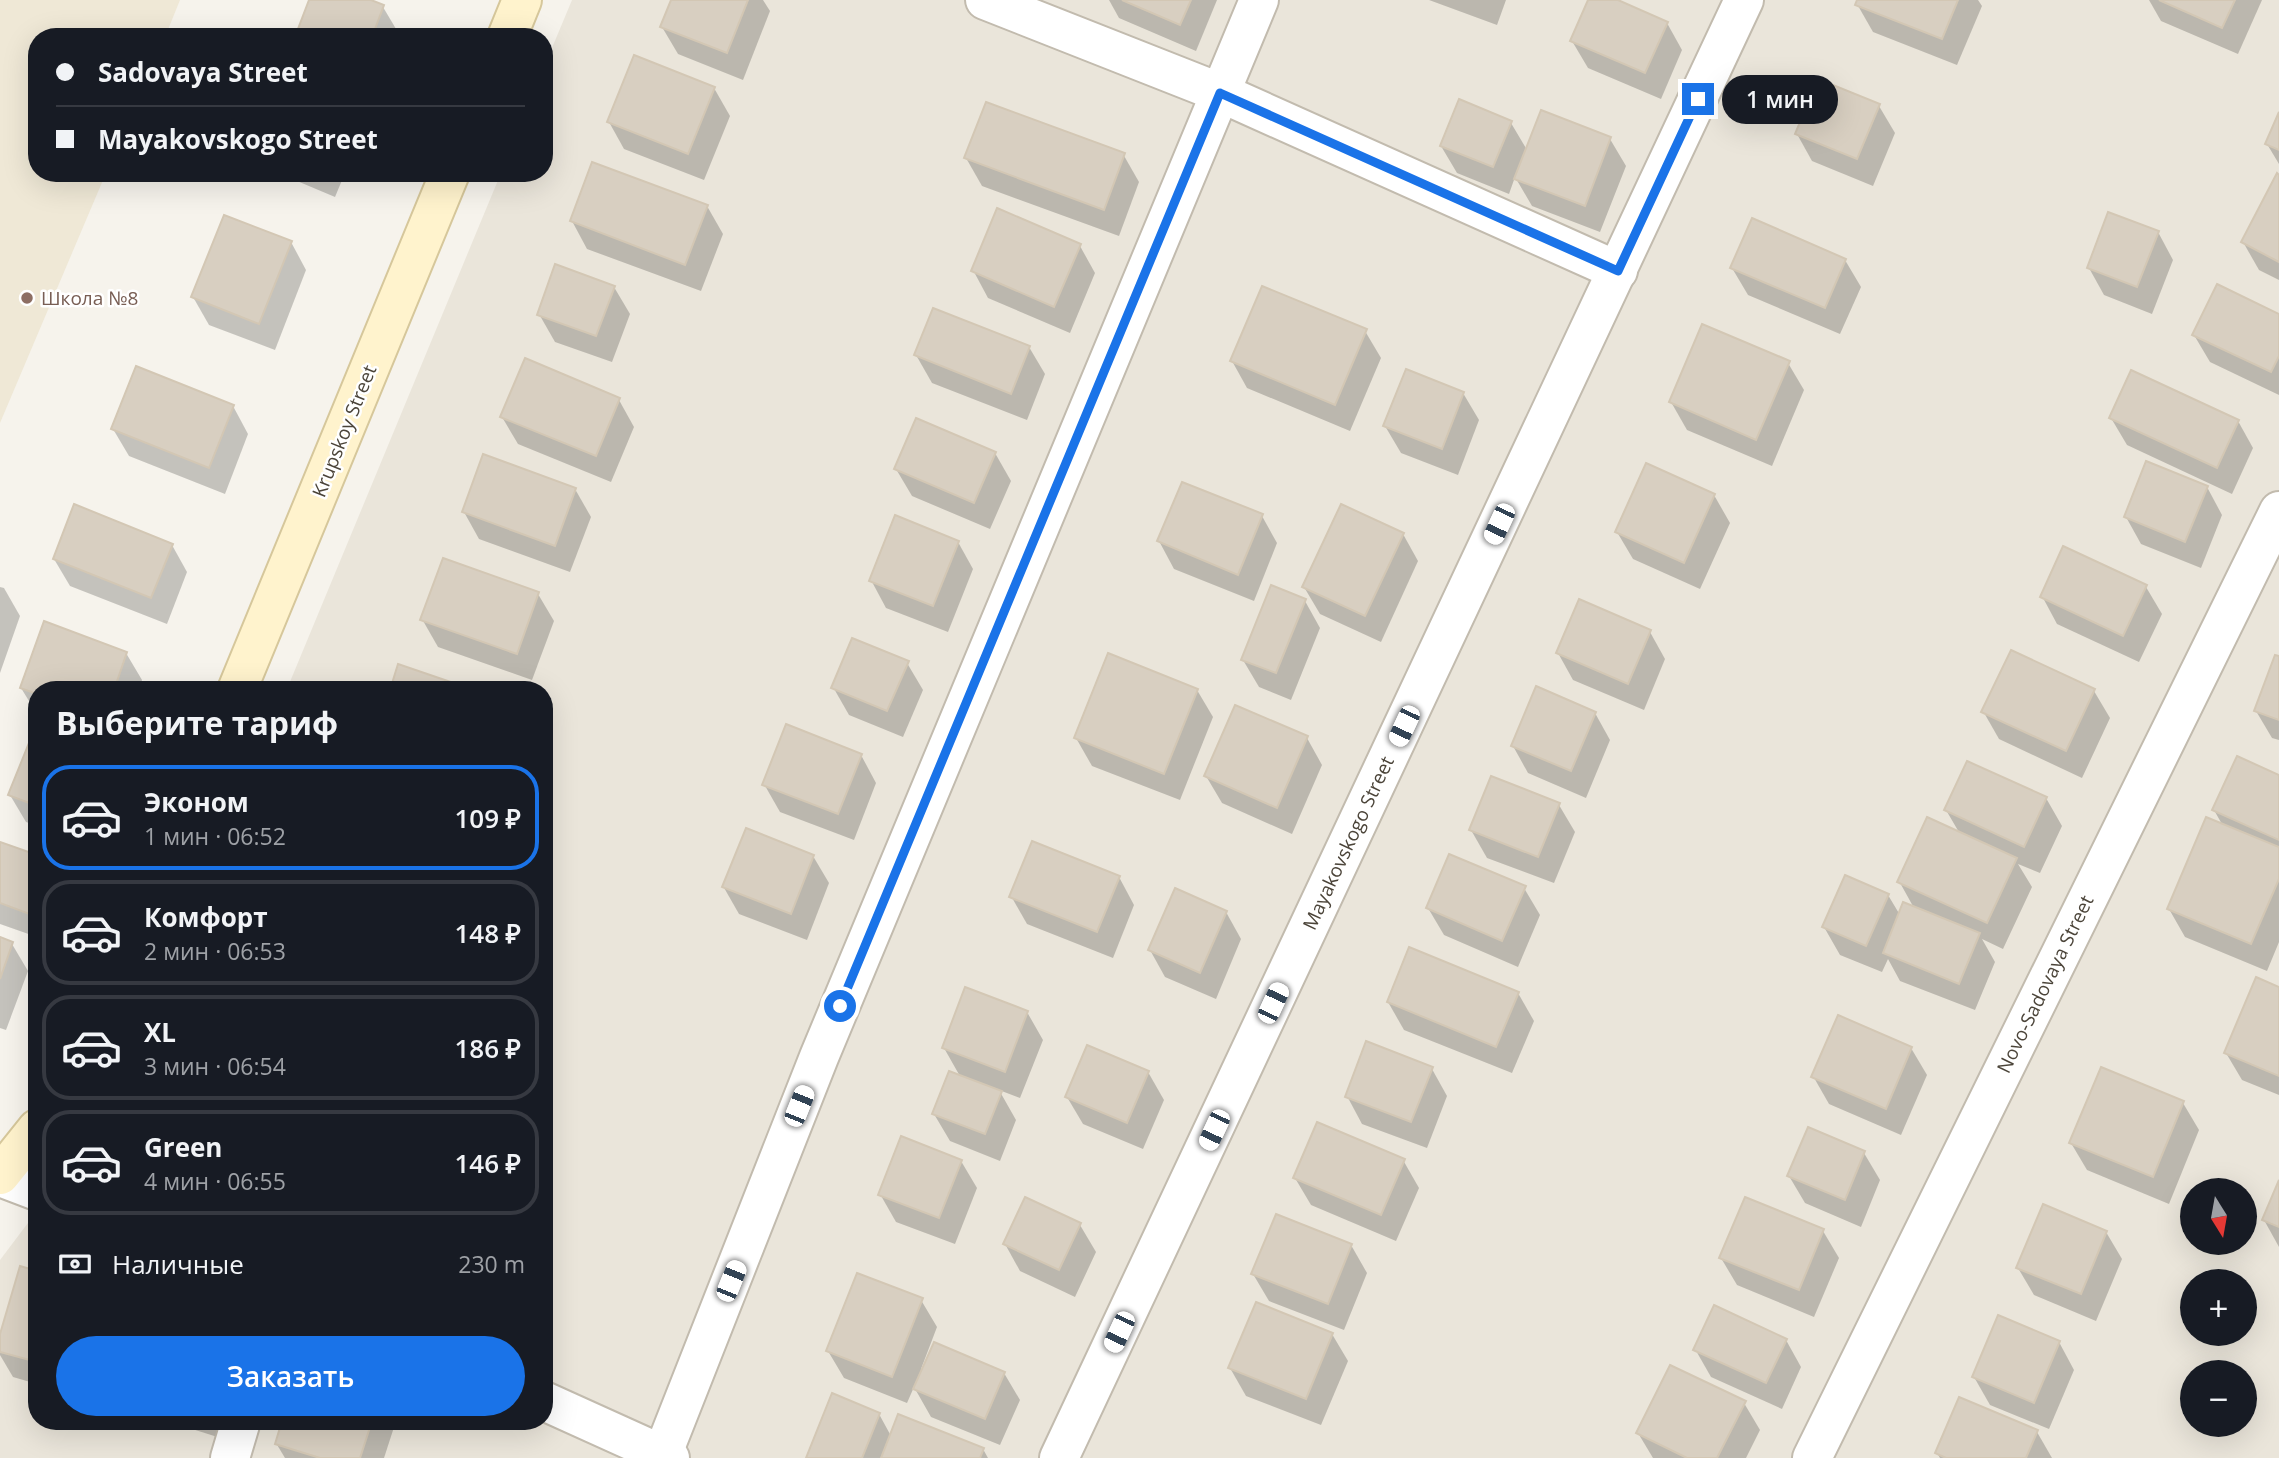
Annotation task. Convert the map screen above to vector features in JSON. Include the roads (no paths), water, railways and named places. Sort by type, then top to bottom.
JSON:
[{"type":"main road","points":[[511,28],[522,0]]},
{"type":"main road","name":"Krupskoy Street","points":[[241,681],[446,182]]},
{"type":"main road","points":[[0,1176],[28,1140]]},
{"type":"street","points":[[985,0],[1220,93],[1618,271]]},
{"type":"street","points":[[553,1405],[665,1457],[819,1056],[1259,0]]},
{"type":"street","name":"Mayakovskogo Street","points":[[1059,1458],[1744,0]]},
{"type":"street","name":"Novo-Sadovaya Street","points":[[1812,1458],[2279,511]]},
{"type":"street","points":[[0,1176],[28,1187]]},
{"type":"street","points":[[230,1458],[238,1430]]},
{"type":"place","name":"Школа №8","points":[[27,298]]}]
